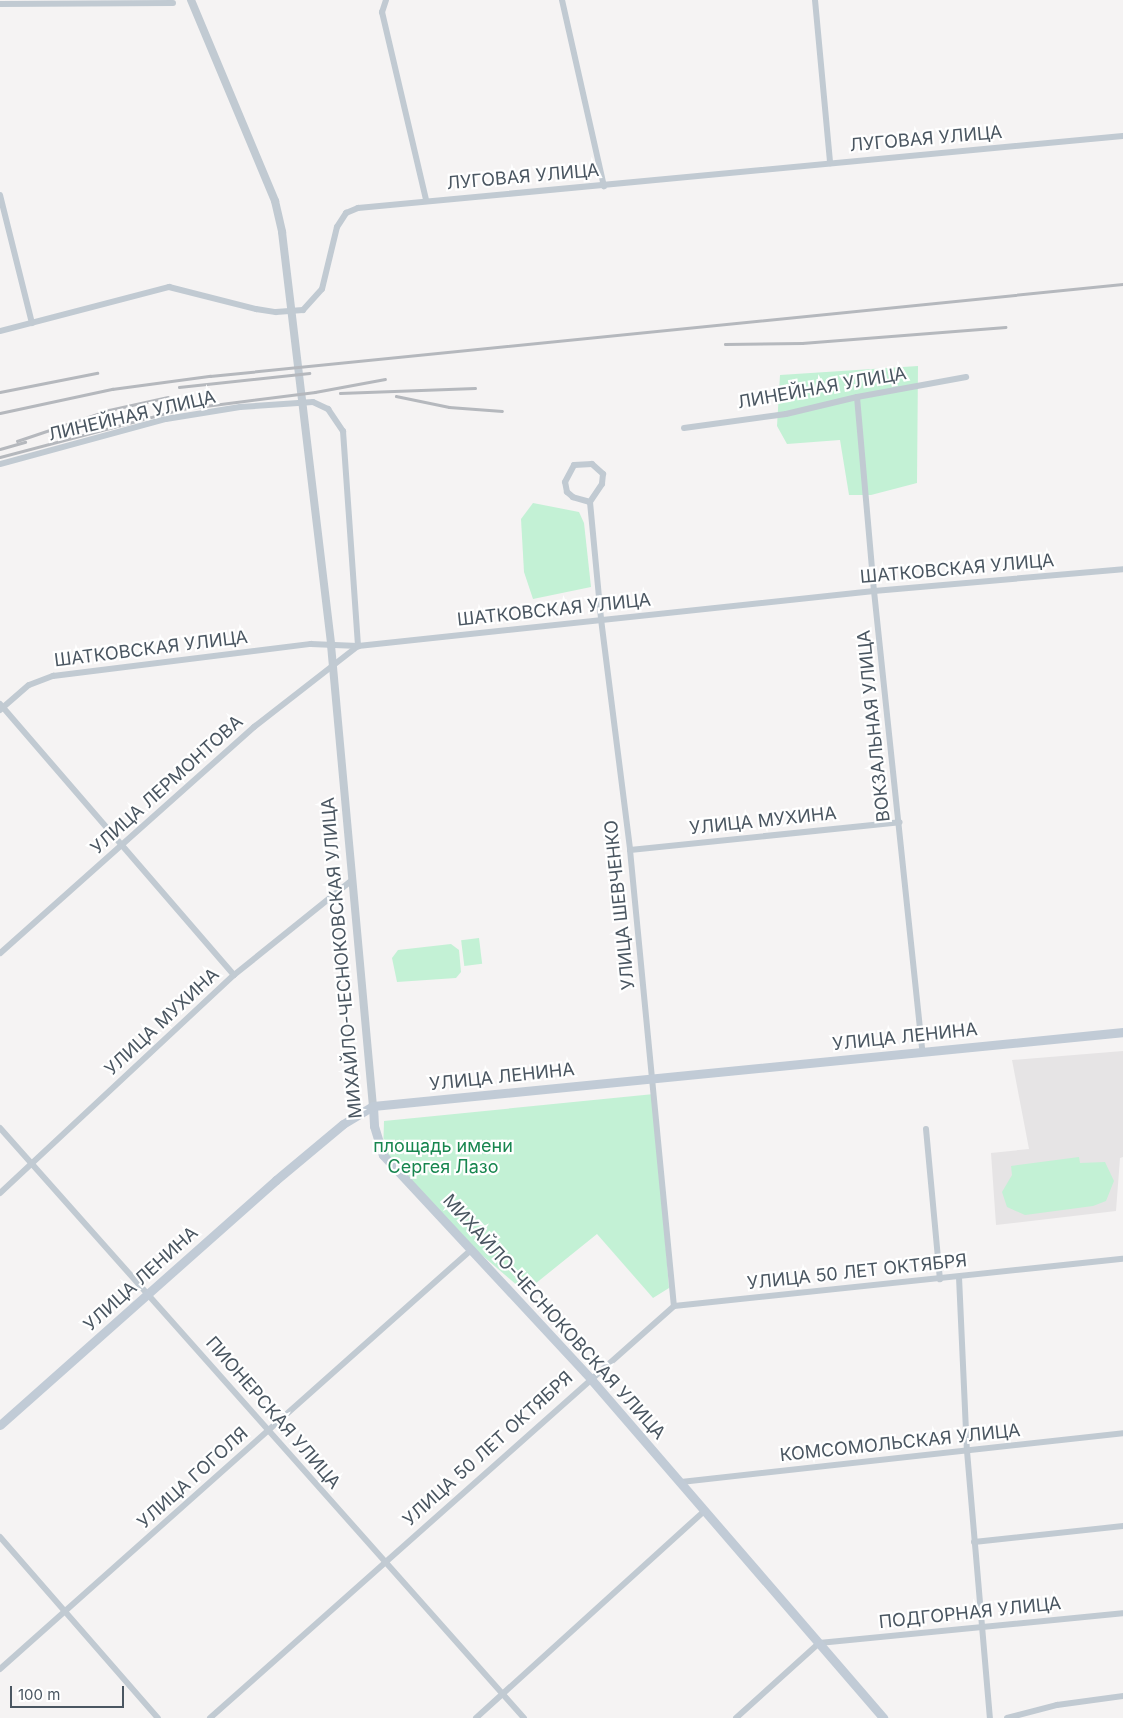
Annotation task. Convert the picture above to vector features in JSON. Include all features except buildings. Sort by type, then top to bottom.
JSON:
[{"type":"main road","name":"УЛИЦА ЛЕНИНА","points":[[0,1425],[291,1167],[343,1124],[372,1106],[1123,1032]]},
{"type":"main road","name":"МИХАЙЛО-ЧЕСНОКОВСКАЯ УЛИЦА","points":[[372,1106],[374,1126],[383,1155],[590,1378],[883,1718]]},
{"type":"street","name":"МИХАЙЛО-ЧЕСНОКОВСКАЯ УЛИЦА","points":[[191,0],[275,201],[287,271],[331,646],[372,1106]]},
{"type":"street","points":[[386,0],[382,12],[426,200]]},
{"type":"street","points":[[562,0],[604,186]]},
{"type":"street","points":[[816,0],[830,163]]},
{"type":"street","points":[[0,4],[173,3]]},
{"type":"street","name":"ЛУГОВАЯ УЛИЦА","points":[[0,331],[169,287],[256,309],[276,312],[303,310],[322,289],[337,226],[346,213],[358,208],[426,200],[604,186],[1123,136]]},
{"type":"street","points":[[0,195],[32,323]]},
{"type":"street","name":"ЛИНЕЙНАЯ УЛИЦА","points":[[684,428],[786,414],[858,397],[966,377]]},
{"type":"street","name":"ВОКЗАЛЬНАЯ УЛИЦА","points":[[858,397],[874,590],[900,822],[922,1051]]},
{"type":"street","name":"ЛИНЕЙНАЯ УЛИЦА","points":[[0,464],[166,419],[240,407],[313,402],[328,409],[344,431],[358,646]]},
{"type":"street","points":[[592,464],[603,474],[602,484],[590,502],[573,497],[567,492],[565,482],[574,465],[592,464]]},
{"type":"street","name":"УЛИЦА ШЕВЧЕНКО","points":[[590,502],[601,619],[630,850],[674,1306]]},
{"type":"street","name":"ШАТКОВСКАЯ УЛИЦА","points":[[1,707],[29,685],[53,676],[311,644],[358,646],[874,590],[1123,569]]},
{"type":"street","name":"УЛИЦА ЛЕРМОНТОВА","points":[[0,954],[254,727],[332,669],[358,646]]},
{"type":"street","points":[[1,707],[234,975]]},
{"type":"street","name":"УЛИЦА МУХИНА","points":[[630,850],[900,822]]},
{"type":"street","name":"УЛИЦА МУХИНА","points":[[0,1193],[234,975],[352,880]]},
{"type":"street","name":"ПИОНЕРСКАЯ УЛИЦА","points":[[0,1128],[150,1294],[268,1431],[386,1561],[524,1718]]},
{"type":"street","points":[[926,1129],[940,1279]]},
{"type":"street","name":"УЛИЦА ГОГОЛЯ","points":[[0,1669],[472,1249]]},
{"type":"street","name":"УЛИЦА 50 ЛЕТ ОКТЯБРЯ","points":[[210,1718],[590,1378],[674,1306],[1123,1259]]},
{"type":"street","points":[[959,1277],[967,1451],[980,1627],[990,1718]]},
{"type":"street","name":"КОМСОМОЛЬСКАЯ УЛИЦА","points":[[681,1482],[1123,1433]]},
{"type":"street","points":[[476,1718],[704,1511]]},
{"type":"street","points":[[974,1542],[1123,1526]]},
{"type":"street","points":[[0,1537],[158,1718]]},
{"type":"street","name":"ПОДГОРНАЯ УЛИЦА","points":[[819,1643],[1123,1613]]},
{"type":"street","points":[[736,1718],[819,1643]]},
{"type":"street","points":[[1007,1718],[1057,1705],[1123,1696]]},
{"type":"shaded area","points":[[1123,1051],[1123,1157],[1120,1158],[1116,1211],[996,1225],[991,1153],[1029,1149],[1012,1060]]},
{"type":"green space","points":[[918,366],[917,483],[871,495],[849,495],[840,440],[787,444],[777,426],[780,375]]},
{"type":"green space","points":[[533,503],[579,512],[584,523],[591,587],[533,599],[524,572],[521,519]]},
{"type":"green space","points":[[479,938],[482,964],[464,966],[461,940]]},
{"type":"green space","points":[[451,944],[459,950],[461,972],[456,978],[397,982],[392,958],[398,950]]},
{"type":"green space","name":"площадь имени Сергея Лазо","points":[[654,1094],[669,1288],[653,1298],[597,1234],[525,1292],[463,1239],[383,1155],[384,1121]]},
{"type":"green space","points":[[1079,1157],[1080,1163],[1105,1162],[1114,1181],[1106,1201],[1093,1206],[1025,1215],[1007,1207],[1002,1192],[1012,1175],[1011,1166]]},
{"type":"railway","points":[[0,413],[112,389],[210,376],[1123,284]]},
{"type":"railway","points":[[725,344],[802,343],[1005,327]]},
{"type":"railway","points":[[0,392],[97,373]]},
{"type":"railway","points":[[179,387],[309,373]]},
{"type":"railway","points":[[0,457],[182,409],[315,392],[385,379]]},
{"type":"railway","points":[[340,393],[475,388]]},
{"type":"railway","points":[[396,396],[449,407],[502,411]]},
{"type":"railway","points":[[17,441],[109,410],[168,397]]},
{"type":"railway","points":[[0,449],[25,442]]}]
